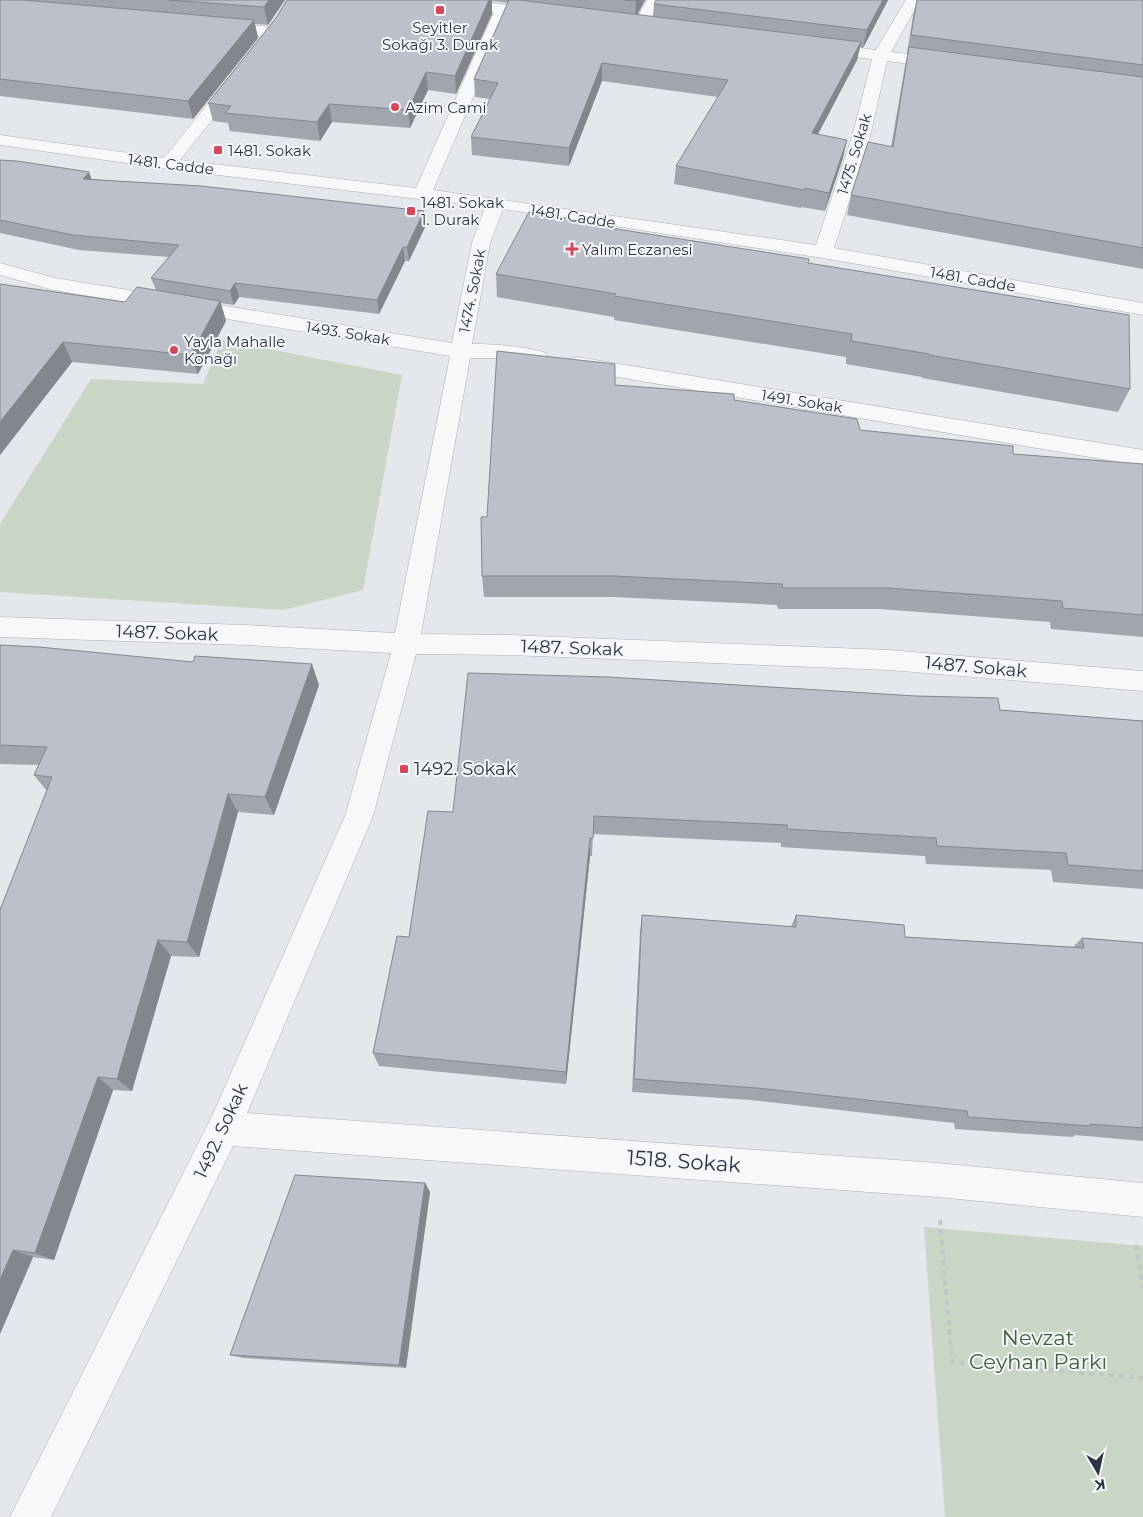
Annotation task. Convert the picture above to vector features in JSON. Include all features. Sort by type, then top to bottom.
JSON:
[{"type":"street","points":[[435,0],[552,15]]},
{"type":"street","points":[[654,0],[636,24],[660,27]]},
{"type":"street","name":"1475. Sokak","points":[[823,252],[861,137],[881,55],[913,0]]},
{"type":"street","points":[[422,194],[502,10]]},
{"type":"street","points":[[261,48],[284,16]]},
{"type":"street","points":[[205,27],[273,32]]},
{"type":"street","points":[[804,46],[959,66]]},
{"type":"street","points":[[168,164],[242,71]]},
{"type":"street","name":"1481. Cadde","points":[[0,140],[168,164],[496,204],[823,252],[1143,309]]},
{"type":"street","name":"1474. Sokak","points":[[460,351],[481,243],[496,204]]},
{"type":"street","name":"1493. Sokak","points":[[0,269],[53,284],[460,351]]},
{"type":"street","name":"1491. Sokak","points":[[460,351],[497,351],[1143,458]]},
{"type":"street","name":"1492. Sokak","points":[[30,1517],[224,1128],[359,816],[406,644],[460,351]]},
{"type":"street","name":"1487. Sokak","points":[[0,627],[246,635],[406,644],[509,645],[889,660],[1143,681]]},
{"type":"street","name":"1518. Sokak","points":[[224,1128],[937,1180],[1143,1200]]},
{"type":"path","points":[[937,1180],[952,1362],[1143,1378]]},
{"type":"path","points":[[1136,1245],[1143,1288]]},
{"type":"green space","points":[[222,340],[402,375],[363,590],[283,610],[0,592],[0,524],[91,379],[203,384]]},
{"type":"green space","name":"Nevzat Ceyhan Parkı","points":[[924,1227],[1143,1246],[1143,1517],[945,1517]]},
{"type":"building","points":[[0,0],[24,0],[254,20],[188,101],[0,79]]},
{"type":"building","points":[[169,0],[269,0],[264,7]]},
{"type":"building","points":[[287,0],[489,0],[455,76],[426,72],[408,110],[329,104],[317,122],[225,113],[231,106],[208,103],[276,18]]},
{"type":"building","points":[[509,0],[861,42],[812,133],[847,140],[829,193],[676,166],[728,80],[602,63],[569,148],[471,137],[498,83],[474,79]]},
{"type":"building","points":[[656,0],[883,0],[867,30],[654,4]]},
{"type":"building","points":[[917,0],[1143,0],[1143,65],[911,35]]},
{"type":"building","points":[[909,47],[1143,77],[1143,248],[851,195],[868,142],[893,147]]},
{"type":"building","points":[[0,160],[89,172],[83,179],[201,186],[424,211],[407,247],[403,247],[377,300],[235,283],[230,291],[151,278],[179,245],[73,235],[0,220]]},
{"type":"building","points":[[529,212],[611,225],[610,228],[809,259],[808,263],[1129,315],[1130,389],[851,341],[852,334],[614,296],[616,294],[496,274]]},
{"type":"building","points":[[0,284],[125,302],[137,287],[220,301],[191,355],[63,342],[0,422]]},
{"type":"building","points":[[497,351],[615,364],[615,385],[734,394],[734,400],[857,419],[860,430],[1013,446],[1013,454],[1143,464],[1143,615],[1063,608],[1062,601],[888,588],[783,588],[782,584],[614,576],[482,576],[481,517],[487,517]]},
{"type":"building","points":[[0,645],[193,662],[195,656],[312,664],[265,797],[228,794],[187,942],[158,940],[117,1079],[98,1077],[35,1253],[13,1250],[0,1280],[0,910],[52,777],[34,775],[47,747],[0,745]]},
{"type":"building","points":[[468,673],[608,677],[916,696],[998,698],[1000,710],[1143,721],[1143,871],[1068,865],[1066,853],[937,846],[936,838],[787,829],[787,825],[594,816],[593,838],[590,838],[566,1072],[373,1053],[397,936],[409,937],[428,811],[453,812]]},
{"type":"building","points":[[642,915],[796,927],[796,915],[904,925],[905,937],[1084,948],[1082,938],[1143,943],[1143,1128],[968,1117],[967,1111],[757,1088],[634,1079]]},
{"type":"building","points":[[295,1175],[425,1183],[399,1365],[230,1355]]},
{"type":"place","name":"Seyitler Sokağı 3. Durak","points":[[440,10]]},
{"type":"place","name":"Azim Cami","points":[[395,107]]},
{"type":"place","name":"1481. Sokak","points":[[218,150]]},
{"type":"place","name":"1481. Sokak 1. Durak","points":[[411,211]]},
{"type":"place","name":"Yalım Eczanesi","points":[[572,249]]},
{"type":"place","name":"Yayla Mahalle Konağı","points":[[174,350]]},
{"type":"place","name":"1492. Sokak","points":[[404,769]]}]
